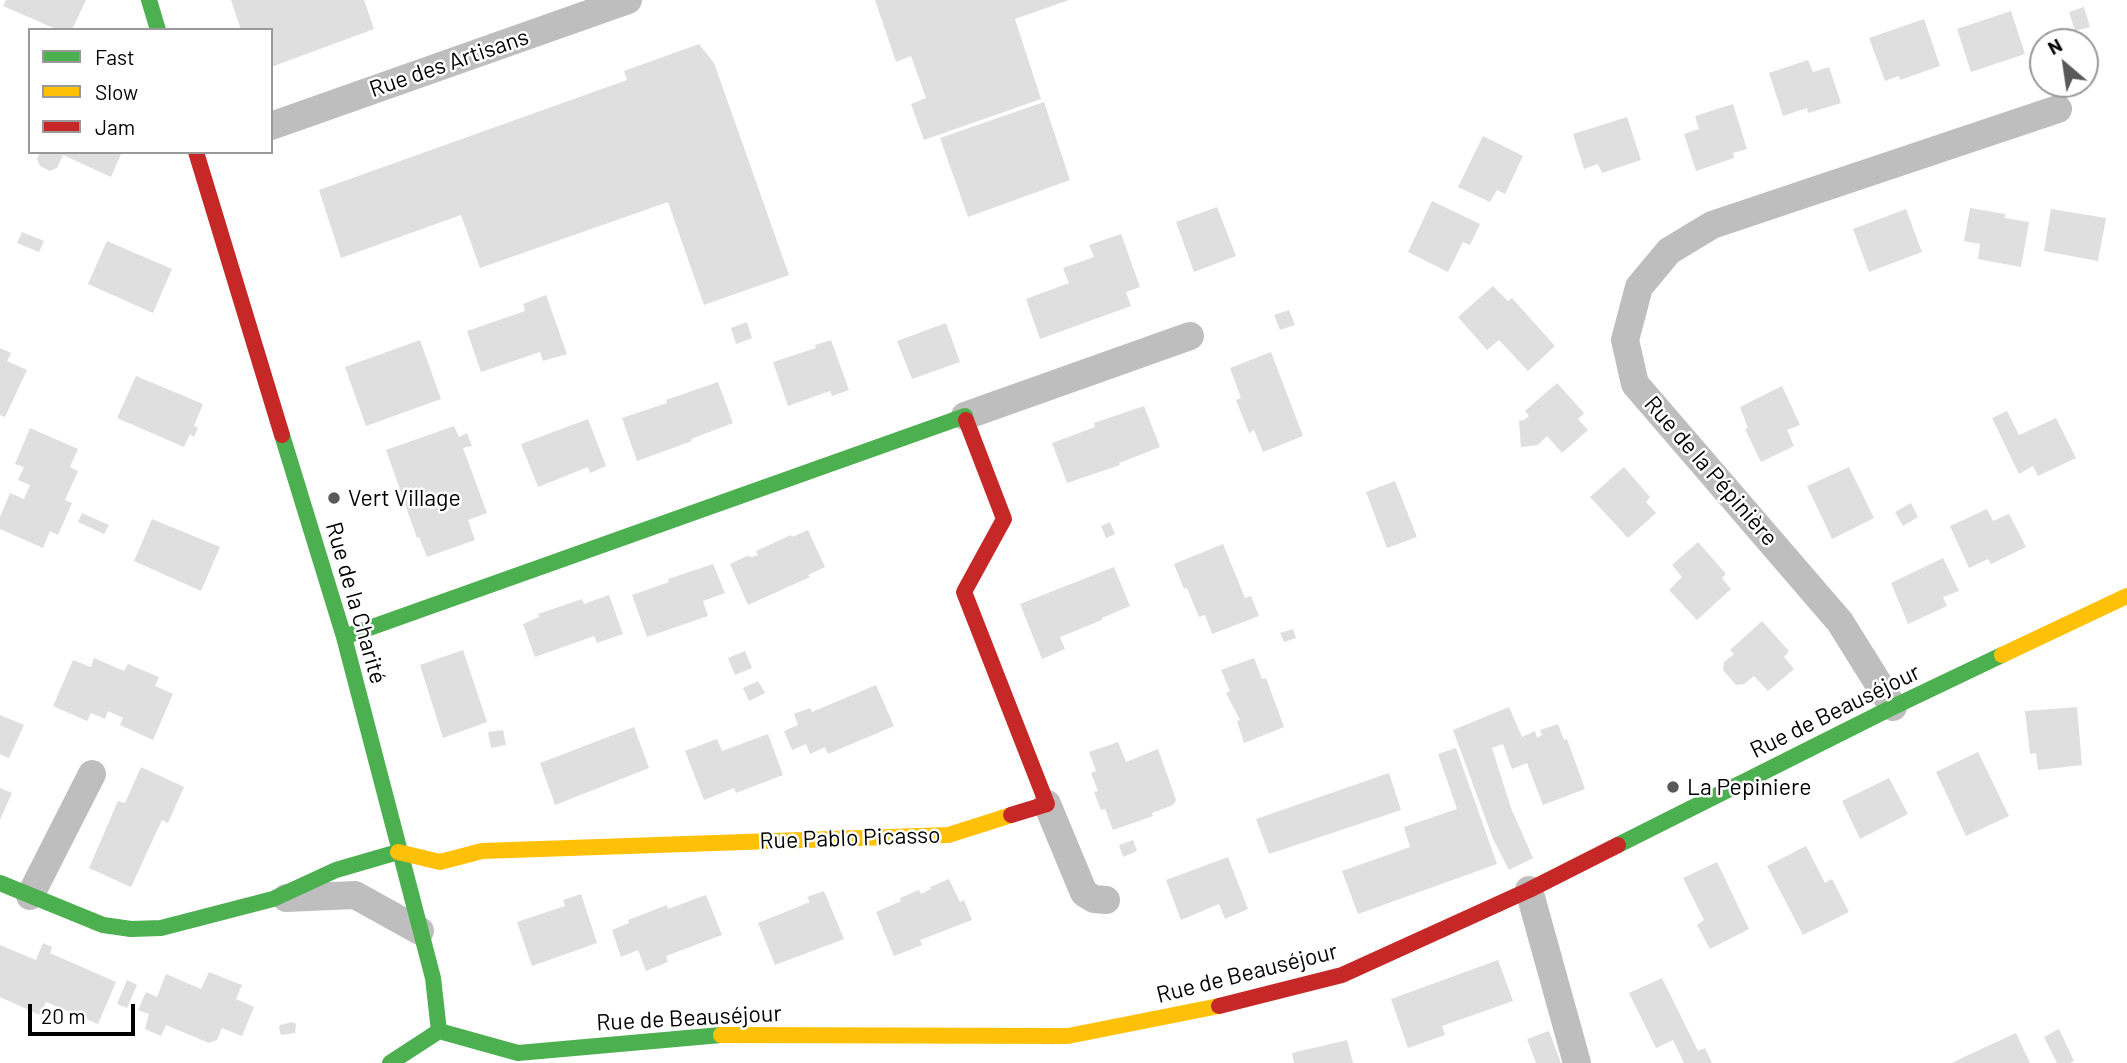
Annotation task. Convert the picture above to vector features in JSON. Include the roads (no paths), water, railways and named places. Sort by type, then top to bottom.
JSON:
[{"type":"street","points":[[149,0],[157,28]]},
{"type":"street","name":"Rue des Artisans","points":[[273,124],[628,0]]},
{"type":"street","name":"Rue de la Pépinière","points":[[1893,707],[1840,622],[1635,384],[1625,340],[1639,287],[1669,251],[1712,225],[2057,109]]},
{"type":"street","name":"Rue de la Charité","points":[[197,154],[344,637],[433,978],[439,1031]]},
{"type":"street","points":[[344,637],[1190,336]]},
{"type":"street","points":[[965,416],[1004,519],[964,592],[1084,893],[1094,900],[1106,900]]},
{"type":"street","name":"Rue de Beauséjour","points":[[439,1031],[518,1053],[720,1035],[1068,1035],[1236,1003],[1342,975],[1529,890],[1893,707],[2127,596]]},
{"type":"street","points":[[30,896],[92,774]]},
{"type":"street","name":"Rue Pablo Picasso","points":[[398,852],[440,862],[482,851],[948,835],[1047,804]]},
{"type":"street","points":[[0,883],[103,926],[161,928],[273,899],[336,870],[398,852]]},
{"type":"street","points":[[1529,890],[1577,1063]]},
{"type":"street","points":[[273,899],[355,895],[420,931]]},
{"type":"street","points":[[390,1063],[439,1031]]},
{"type":"place","name":"Vert Village","points":[[334,498]]},
{"type":"place","name":"La Pepiniere","points":[[1673,787]]}]
